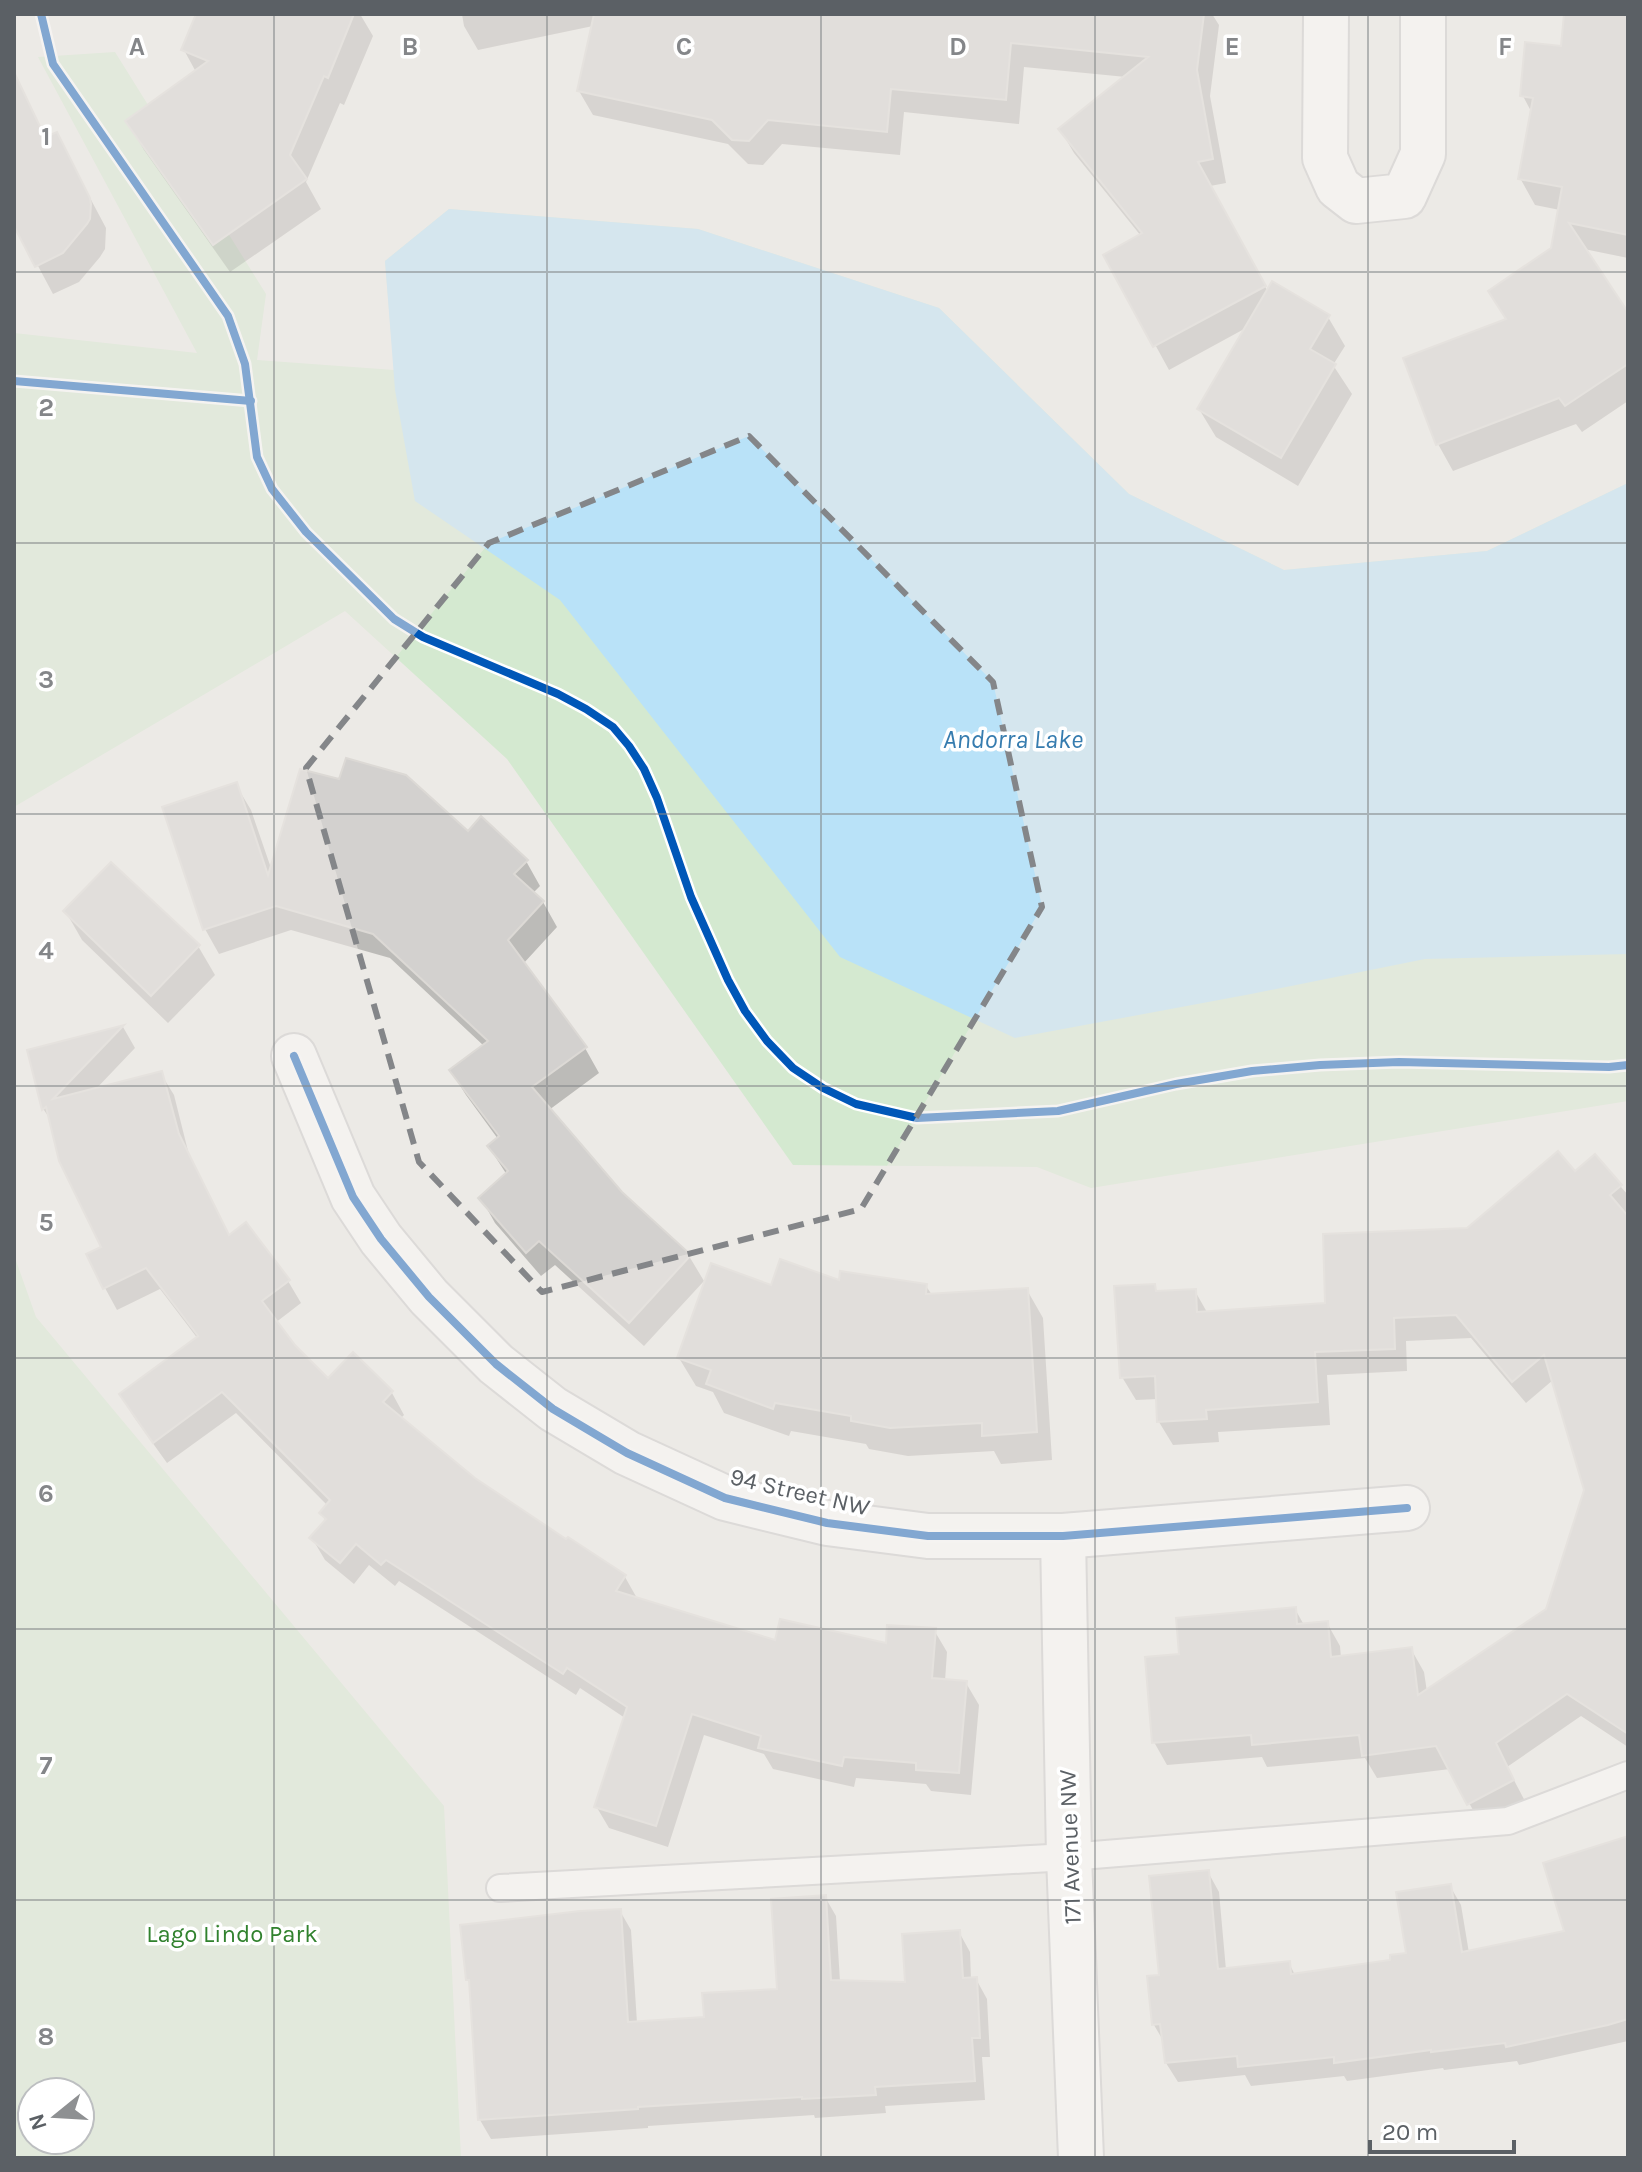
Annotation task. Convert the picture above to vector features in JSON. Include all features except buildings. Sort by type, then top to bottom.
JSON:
[{"type":"street","points":[[1326,14],[1325,158],[1338,187],[1356,201],[1404,196],[1423,154],[1423,14]]},
{"type":"street","name":"94 Street NW","points":[[294,1056],[353,1197],[381,1239],[429,1297],[485,1353],[553,1409],[627,1453],[725,1498],[827,1523],[928,1536],[1063,1536],[1407,1508]]},
{"type":"street","name":"171 Avenue NW","points":[[1063,1536],[1069,1857],[1081,2158]]},
{"type":"lane","points":[[500,1888],[1069,1857],[1508,1821],[1628,1775]]},
{"type":"highlighted area","points":[[749,436],[993,682],[1042,907],[861,1209],[542,1292],[419,1162],[306,768],[489,543]]},
{"type":"green space","name":"Andorra Lake","points":[[115,52],[266,294],[257,360],[394,370],[385,261],[449,209],[698,229],[939,308],[1129,494],[1284,570],[1487,551],[1628,483],[1628,1101],[1091,1188],[1037,1167],[793,1165],[507,759],[345,611],[14,807],[14,333],[197,353],[38,57]]},
{"type":"green space","name":"Lago Lindo Park","points":[[14,1255],[36,1317],[444,1806],[461,2158],[14,2158]]},
{"type":"water","name":"Andorra Lake","points":[[449,209],[698,229],[939,308],[1129,494],[1284,570],[1487,551],[1628,483],[1628,954],[1425,959],[1015,1038],[840,957],[560,600],[415,501],[395,390],[385,261]]},
{"type":"cycle path","points":[[41,14],[53,64],[228,316],[245,364],[257,457],[272,489],[306,532],[394,619],[423,637],[558,694],[613,727],[644,769],[691,897],[745,1011],[767,1041],[793,1068],[823,1088],[856,1104],[917,1118],[1058,1111],[1176,1084],[1252,1071],[1320,1065],[1399,1062],[1628,1065]]},
{"type":"cycle path","points":[[14,381],[251,401]]},
{"type":"cycle path","points":[[294,1056],[353,1197],[381,1239],[429,1297],[496,1364],[553,1409],[627,1453],[725,1498],[827,1523],[928,1536],[1063,1536],[1407,1508]]}]
